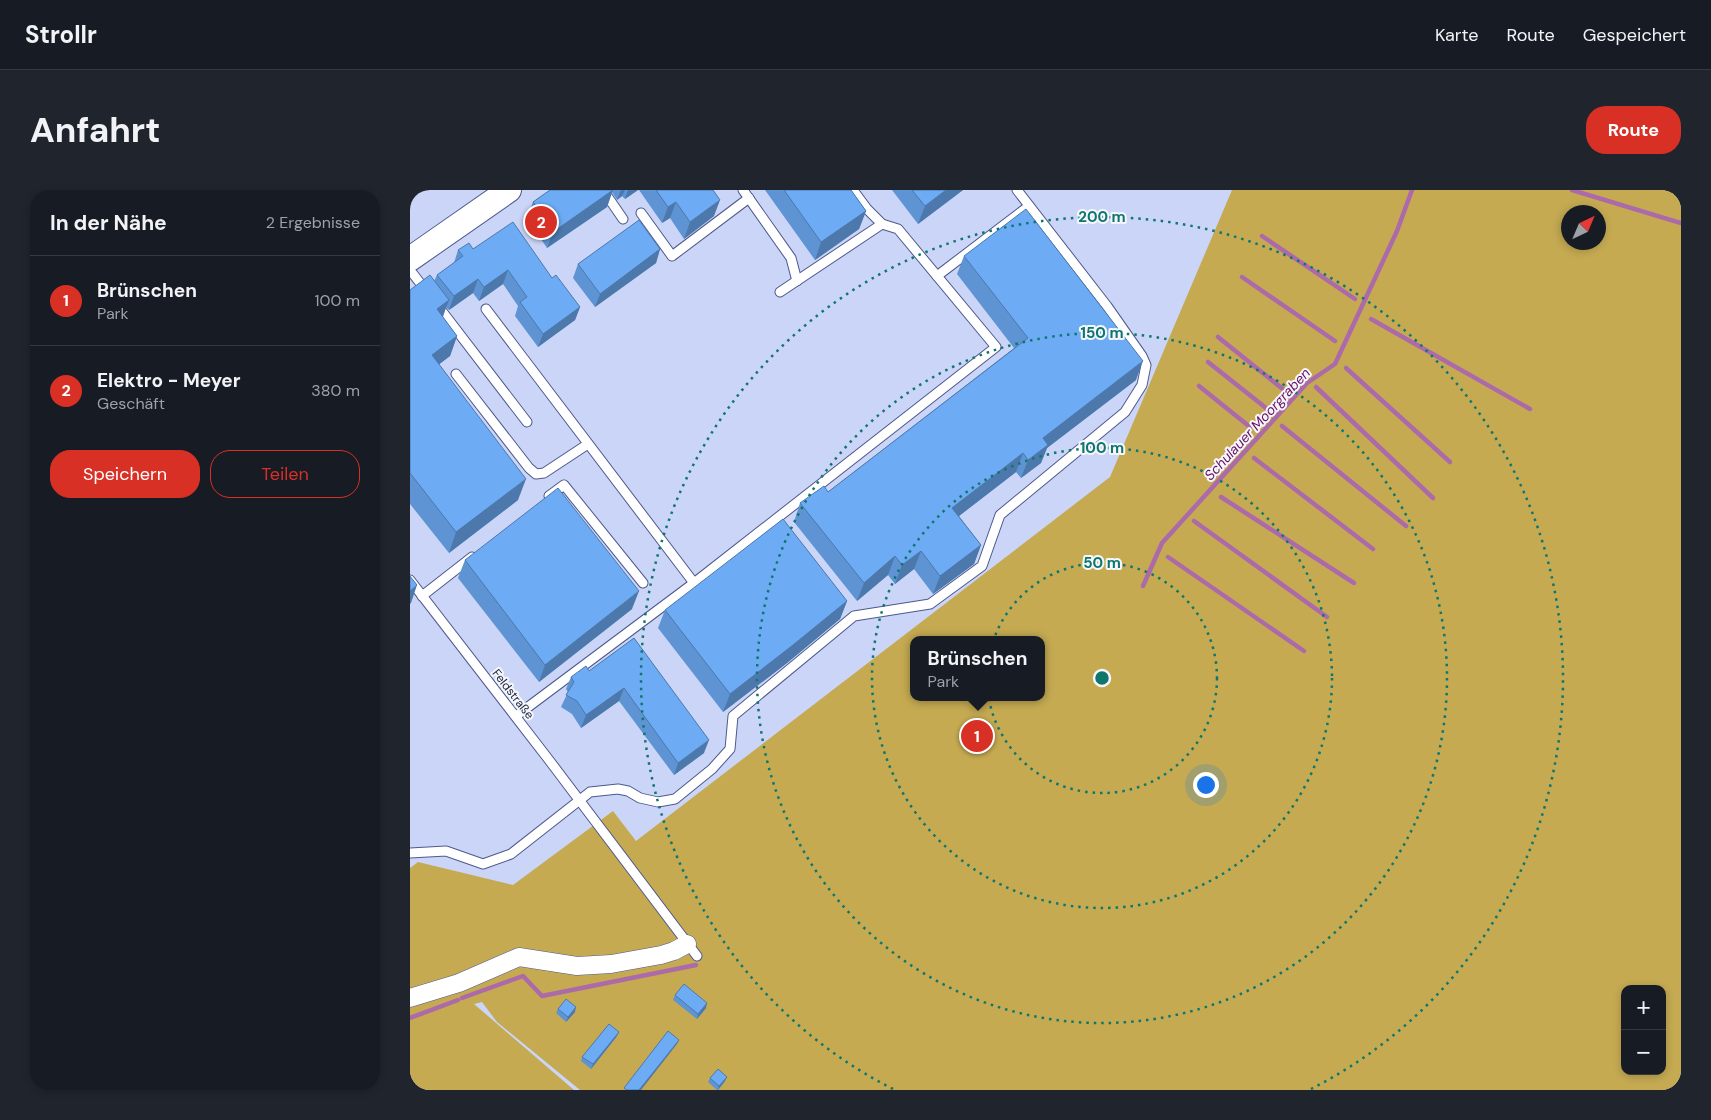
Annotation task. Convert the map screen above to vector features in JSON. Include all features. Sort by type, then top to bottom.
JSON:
[{"type":"street","points":[[410,259],[509,190]]},
{"type":"street","points":[[410,998],[459,983],[520,957],[577,966],[611,964],[674,951],[692,950]]},
{"type":"lane","points":[[603,190],[623,218]]},
{"type":"lane","points":[[743,190],[791,258],[797,281]]},
{"type":"lane","points":[[516,716],[776,524],[996,347],[898,229],[882,224],[867,209],[853,190]]},
{"type":"lane","points":[[410,854],[446,851],[483,864],[511,854],[590,792],[618,789],[628,790],[640,798],[658,802],[674,799],[712,769],[730,749],[733,716],[847,616],[930,604],[982,566],[1000,514],[1125,412],[1142,385],[1146,364],[1107,306],[1017,190]]},
{"type":"lane","points":[[641,213],[672,256],[749,198]]},
{"type":"lane","points":[[937,276],[1029,206]]},
{"type":"lane","points":[[780,292],[882,224]]},
{"type":"lane","points":[[410,270],[527,422]]},
{"type":"lane","points":[[486,309],[694,583]]},
{"type":"lane","points":[[456,374],[529,468],[536,474],[544,474],[588,444]]},
{"type":"lane","points":[[542,502],[564,485],[642,583]]},
{"type":"lane","points":[[422,596],[482,549]]},
{"type":"lane","name":"Feldstraße","points":[[410,580],[516,716],[692,950]]},
{"type":"shaded area","points":[[1232,190],[1681,190],[1681,1090],[580,1090],[497,1022],[482,1002],[474,1004],[574,1090],[410,1090],[410,868],[418,862],[513,885],[613,811],[636,841],[1110,477]]},
{"type":"building","points":[[550,190],[613,190],[553,232],[533,202]]},
{"type":"building","points":[[656,190],[713,190],[720,200],[690,222],[676,202],[668,207]]},
{"type":"building","points":[[784,190],[851,190],[866,211],[821,242]]},
{"type":"building","points":[[912,190],[946,190],[925,206]]},
{"type":"building","points":[[1026,209],[1143,361],[1043,438],[1048,445],[1028,460],[1023,453],[952,508],[981,545],[940,576],[921,551],[902,565],[895,556],[864,583],[800,503],[824,486],[828,492],[1028,338],[964,256]]},
{"type":"building","points":[[639,220],[660,249],[600,294],[578,264]]},
{"type":"building","points":[[513,222],[552,278],[556,275],[580,307],[543,334],[520,302],[527,297],[508,270],[484,287],[478,279],[454,296],[437,275],[463,256],[458,250],[469,243],[473,249]]},
{"type":"building","points":[[430,275],[449,300],[437,309],[457,336],[432,355],[526,479],[456,532],[410,473],[410,290]]},
{"type":"building","points":[[558,488],[639,591],[545,665],[465,560]]},
{"type":"building","points":[[783,519],[847,601],[730,694],[665,610]]},
{"type":"building","points":[[410,576],[417,585],[410,591]]},
{"type":"building","points":[[634,638],[709,740],[678,763],[624,688],[586,715],[577,701],[566,695],[574,682],[571,677],[586,666],[589,671]]},
{"type":"building","points":[[684,984],[707,1003],[698,1014],[675,995]]},
{"type":"building","points":[[566,999],[576,1007],[568,1017],[558,1009]]},
{"type":"building","points":[[609,1024],[619,1032],[593,1064],[582,1057]]},
{"type":"building","points":[[668,1031],[679,1040],[639,1090],[627,1090],[624,1088]]},
{"type":"building","points":[[718,1069],[727,1077],[719,1086],[710,1078]]},
{"type":"waterway","name":"Schulauer Moorgraben","points":[[1143,586],[1162,543],[1307,383],[1335,364],[1397,231],[1412,190]]},
{"type":"waterway","points":[[1572,190],[1681,223]]},
{"type":"waterway","points":[[1262,236],[1355,299]]},
{"type":"waterway","points":[[1242,277],[1335,341]]},
{"type":"waterway","points":[[1371,319],[1530,409]]},
{"type":"waterway","points":[[1218,337],[1284,390]]},
{"type":"waterway","points":[[1208,362],[1266,408]]},
{"type":"waterway","points":[[1346,368],[1450,462]]},
{"type":"waterway","points":[[1199,386],[1250,427]]},
{"type":"waterway","points":[[1316,387],[1433,498]]},
{"type":"waterway","points":[[1282,426],[1406,526]]},
{"type":"waterway","points":[[1254,458],[1373,549]]},
{"type":"waterway","points":[[1221,497],[1354,583]]},
{"type":"waterway","points":[[1194,521],[1327,617]]},
{"type":"waterway","points":[[1168,557],[1304,651]]},
{"type":"waterway","name":"Schulauer Moorgraben","points":[[462,998],[523,976],[542,996],[696,965]]},
{"type":"waterway","name":"Schulauer Moorgraben","points":[[410,1018],[458,1000]]},
{"type":"place","name":"Elektro - Meyer","points":[[541,222]]},
{"type":"place","name":"Brünschen","points":[[977,736]]}]
